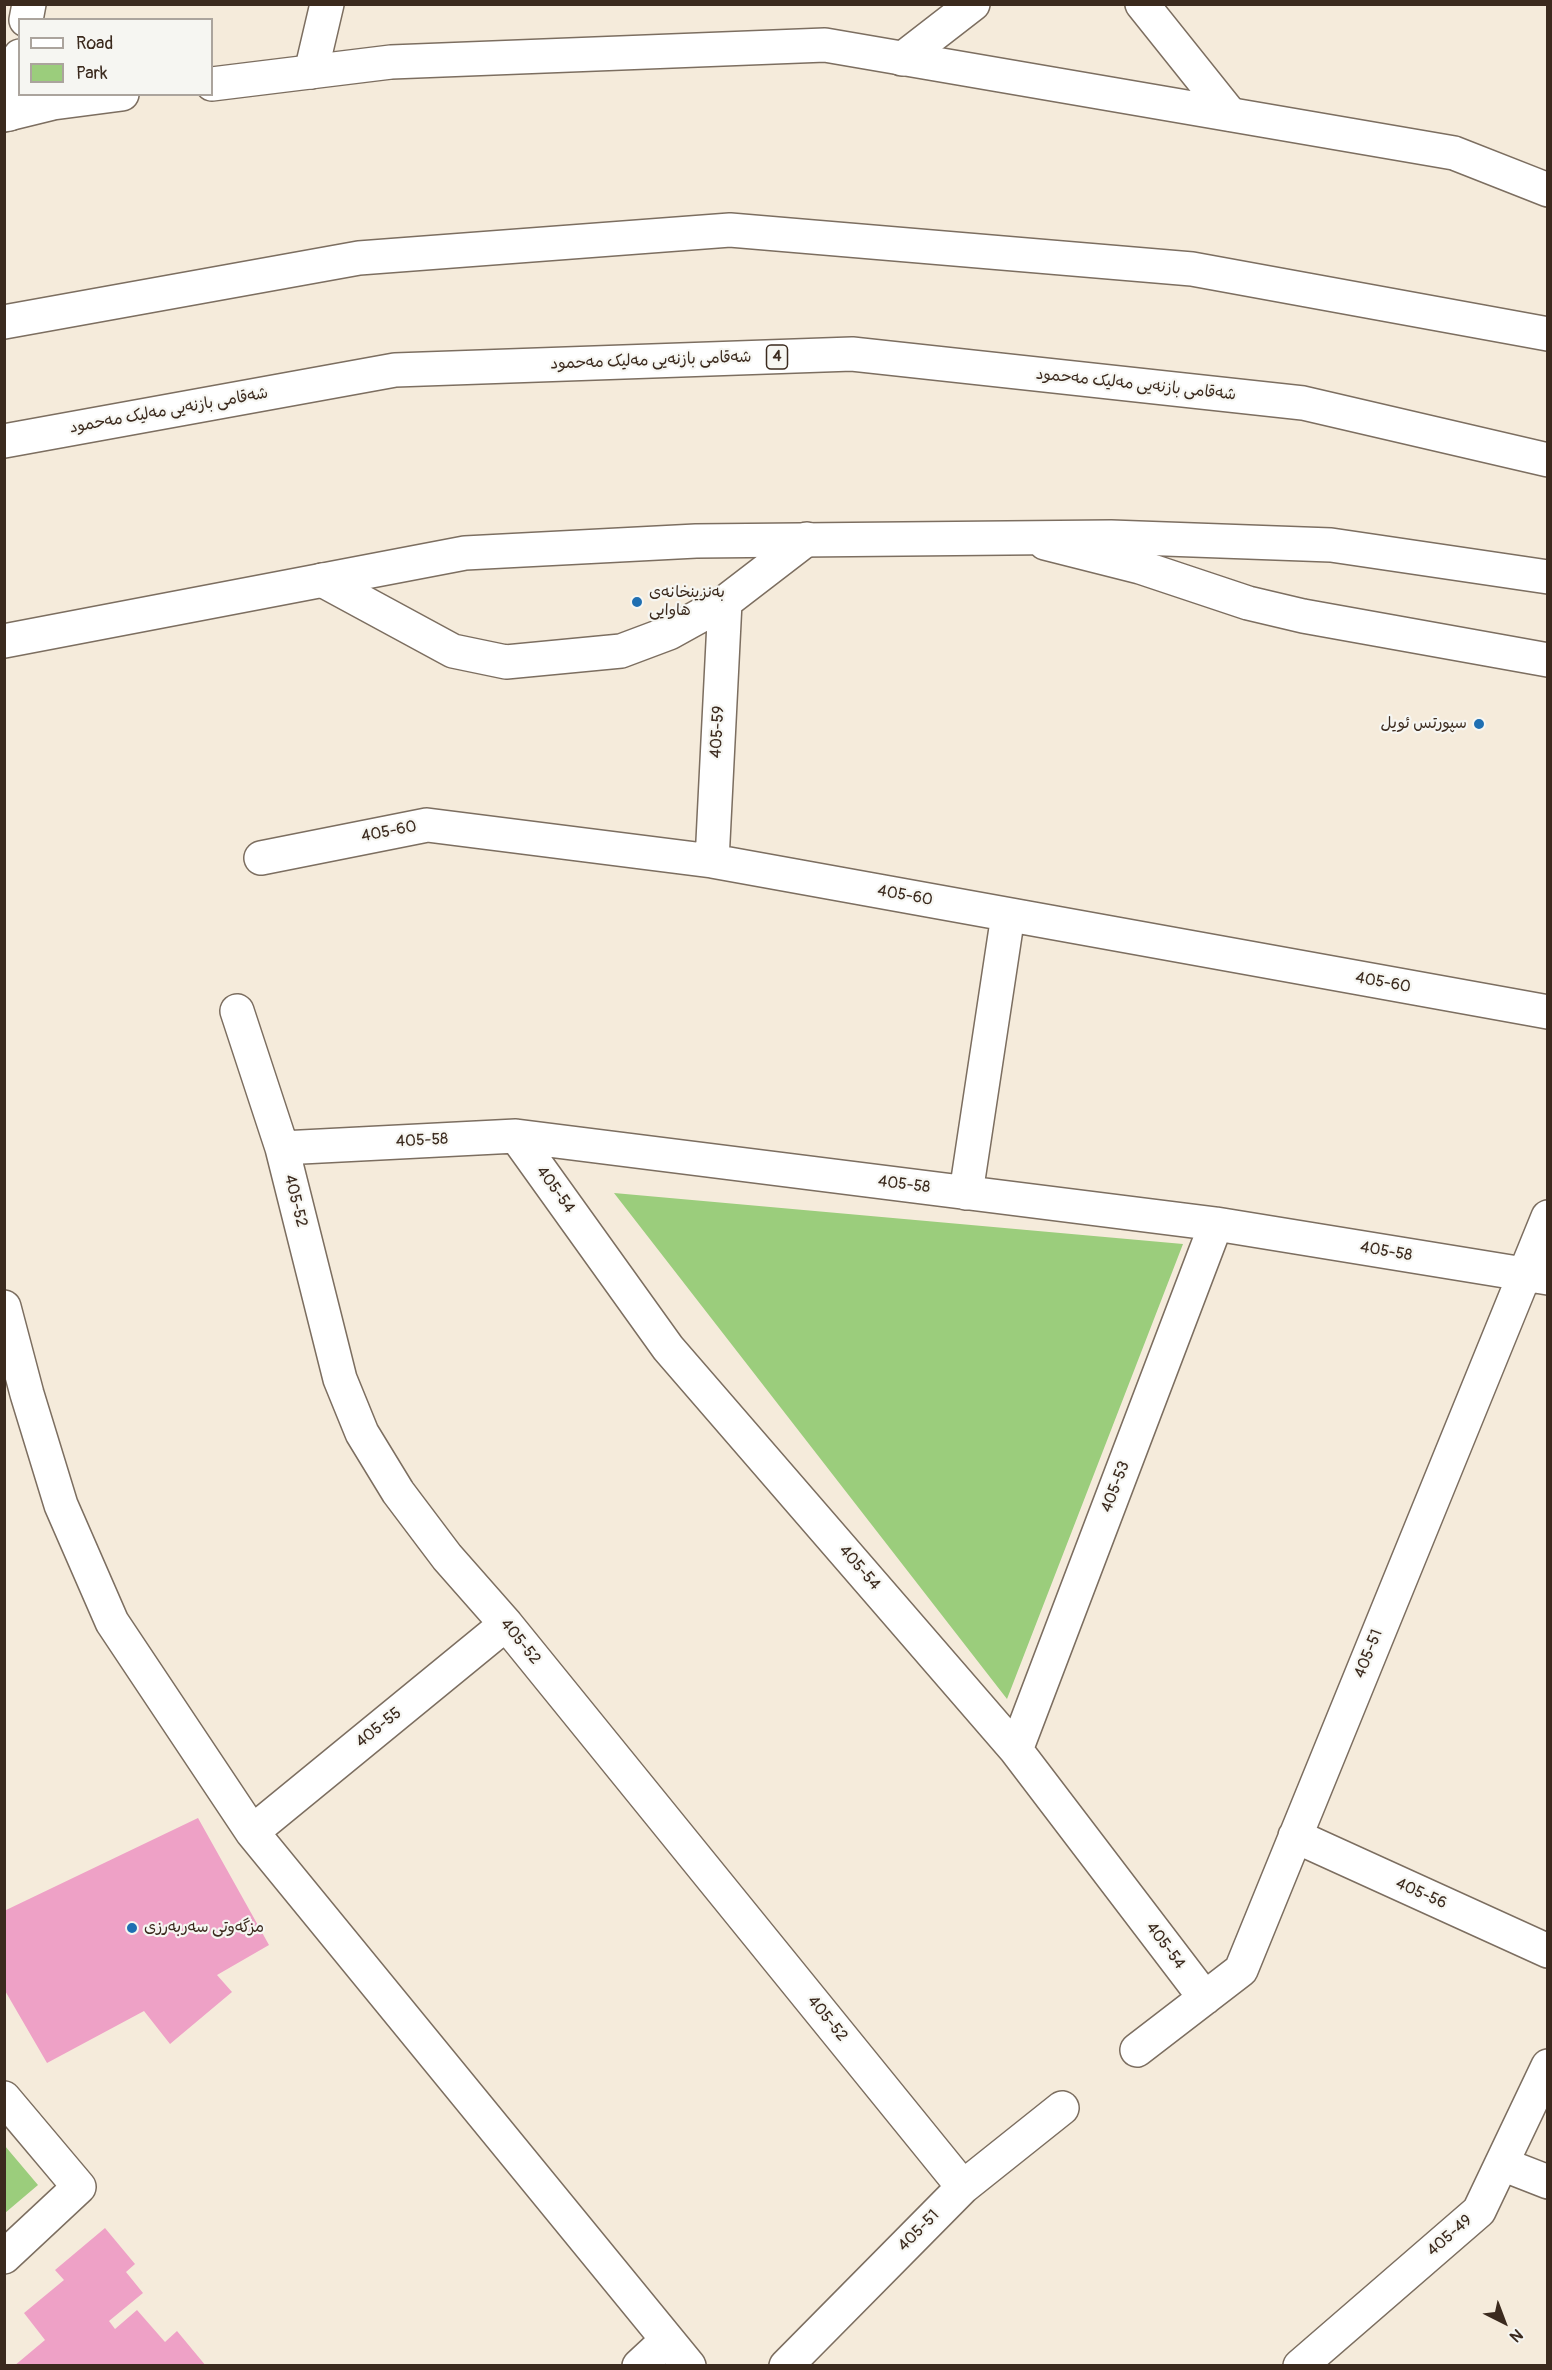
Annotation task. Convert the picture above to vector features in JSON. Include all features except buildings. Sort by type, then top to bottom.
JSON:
[{"type":"main road","points":[[311,72],[327,4]]},
{"type":"main road","points":[[903,59],[973,4]]},
{"type":"main road","points":[[1142,4],[1230,114]]},
{"type":"main road","points":[[213,84],[391,62],[825,45],[1454,153],[1548,173]]},
{"type":"main road","points":[[18,65],[7,114],[53,103],[107,96]]},
{"type":"main road","points":[[1454,153],[1548,190]]},
{"type":"main road","points":[[4,322],[359,258],[730,230],[1192,269],[1548,334]]},
{"type":"main road","name":"شەقامی بازنەیی مەلیک مەحمود","points":[[4,441],[395,370],[852,354],[1303,403],[1548,460]]},
{"type":"main road","points":[[4,641],[465,553],[696,541],[1111,537],[1331,545],[1548,578]]},
{"type":"main road","points":[[1025,538],[1140,567],[1248,603],[1281,611],[1548,660]]},
{"type":"main road","points":[[322,580],[453,651],[506,662],[621,651],[669,633],[724,602],[807,539]]},
{"type":"main road","name":"405-59","points":[[712,861],[724,602]]},
{"type":"main road","name":"405-60","points":[[261,858],[427,825],[712,861],[1548,1012]]},
{"type":"main road","points":[[966,1193],[1008,915]]},
{"type":"main road","name":"405-52","points":[[237,1011],[282,1148],[340,1379],[362,1433],[405,1501],[447,1557],[506,1624],[963,2187]]},
{"type":"main road","name":"405-58","points":[[282,1148],[516,1136],[1216,1224],[1536,1277]]},
{"type":"main road","name":"405-54","points":[[516,1136],[668,1347],[1016,1750],[1205,1998]]},
{"type":"main road","name":"405-51","points":[[1137,2050],[1241,1970],[1295,1836],[1536,1277],[1548,1217]]},
{"type":"main road","name":"405-53","points":[[1016,1750],[1216,1224]]},
{"type":"main road","points":[[4,1308],[27,1394],[61,1505],[112,1622],[252,1832],[689,2366]]},
{"type":"main road","name":"405-55","points":[[252,1832],[506,1624]]},
{"type":"main road","name":"405-56","points":[[1295,1836],[1548,1951]]},
{"type":"main road","name":"405-49","points":[[1300,2366],[1479,2211],[1548,2066]]},
{"type":"main road","points":[[4,2098],[79,2187],[4,2258]]},
{"type":"main road","name":"405-51","points":[[786,2366],[963,2187],[1062,2108]]},
{"type":"main road","points":[[1502,2164],[1548,2182]]},
{"type":"main road","points":[[639,2366],[667,2340]]},
{"type":"green space","points":[[614,1193],[1183,1244],[1007,1699]]},
{"type":"green space","points":[[5,2146],[38,2185],[4,2213]]},
{"type":"place","name":"بەنزینخانەی ھاوایی","points":[[637,602]]},
{"type":"place","name":"سپورتس ئويل","points":[[1479,724]]},
{"type":"place","name":"مزگەوتی سەربەرزی","points":[[132,1928]]}]
